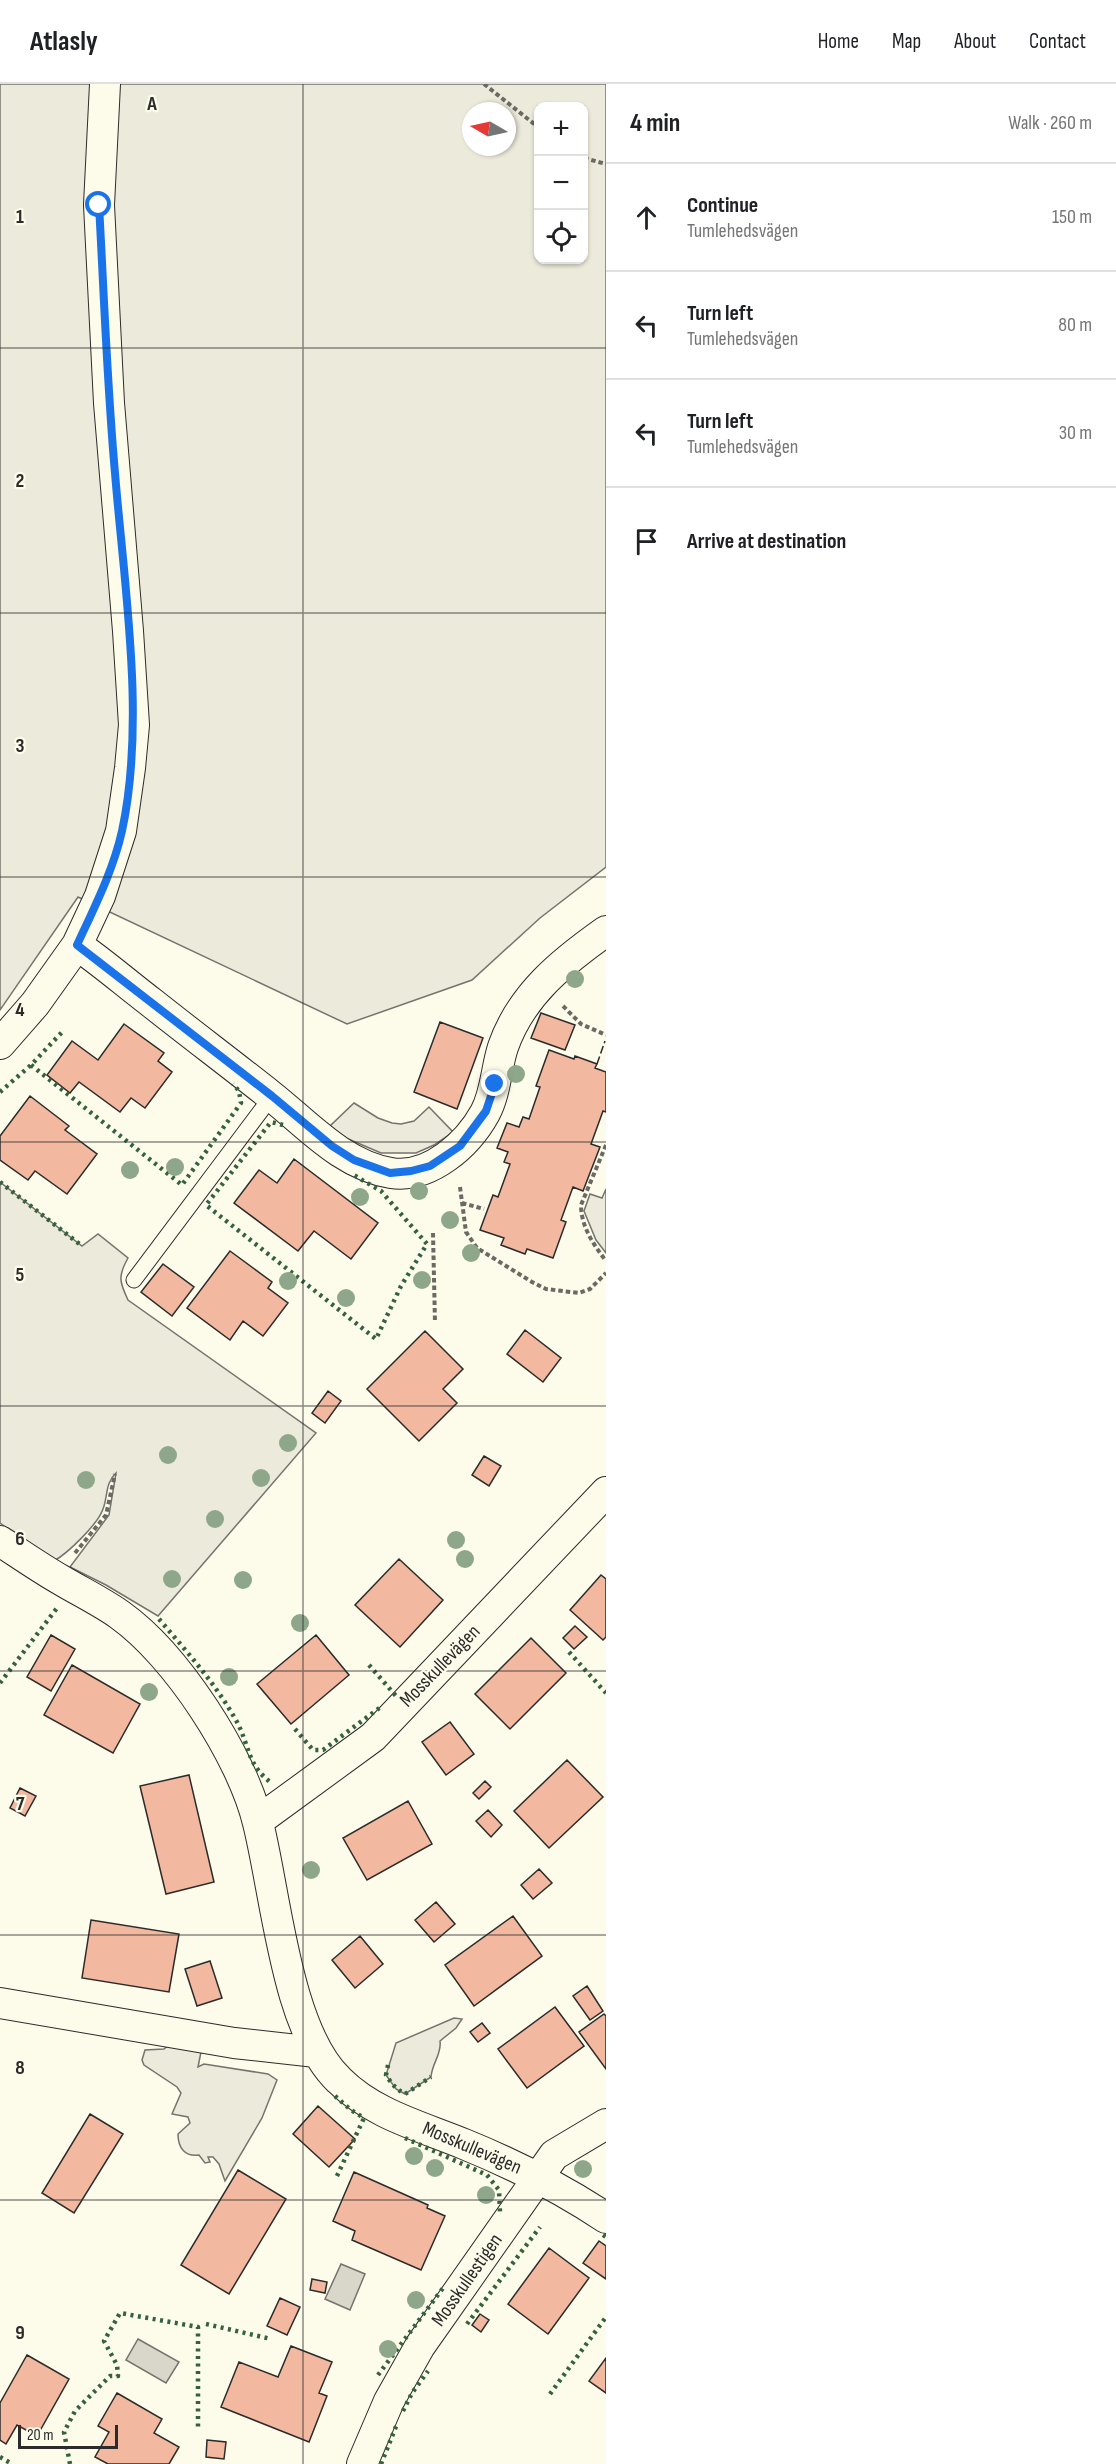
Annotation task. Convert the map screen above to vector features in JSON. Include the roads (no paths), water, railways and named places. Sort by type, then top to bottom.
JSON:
[{"type":"street","points":[[0,1044],[35,1004],[77,945],[100,896],[122,831],[134,725],[109,403],[99,205],[105,84]]},
{"type":"street","points":[[77,945],[272,1096],[332,1146],[354,1160],[390,1173],[411,1171],[435,1163],[460,1146],[486,1111],[508,1032],[516,1016],[533,992],[606,931]]},
{"type":"street","name":"Mosskullevägen","points":[[258,1821],[373,1737],[606,1492]]},
{"type":"street","name":"Mosskullevägen","points":[[0,1541],[118,1614],[160,1650],[200,1705],[236,1765],[258,1821],[297,2003],[316,2052],[338,2080],[373,2108],[540,2178],[606,2218]]},
{"type":"street","points":[[0,2003],[234,2043],[316,2052]]},
{"type":"street","name":"Mosskullestigen","points":[[362,2464],[389,2401],[420,2346],[554,2155],[606,2124]]},
{"type":"lane","points":[[134,1280],[272,1096]]}]
